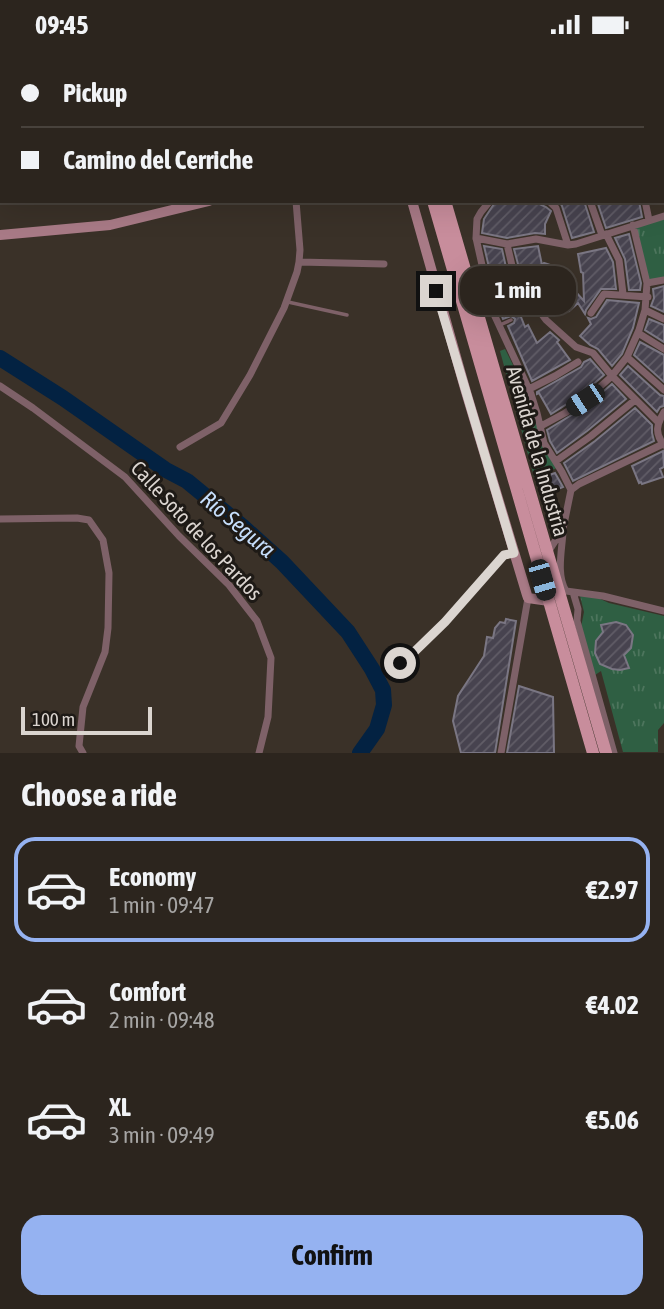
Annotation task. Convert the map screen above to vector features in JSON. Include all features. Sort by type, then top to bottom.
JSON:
[{"type":"main road","name":"Avenida de la Industria","points":[[434,203],[593,753]]},
{"type":"main road","name":"Avenida de la Industria","points":[[446,203],[548,553],[566,592],[606,753]]},
{"type":"street","points":[[0,235],[110,225],[201,203]]},
{"type":"street","points":[[180,447],[222,423],[250,376],[286,302],[299,262],[296,203]]},
{"type":"street","points":[[413,203],[469,404],[528,598],[500,753]]},
{"type":"street","points":[[488,203],[477,219],[476,238],[492,310],[529,389],[544,443],[571,490],[563,529],[561,566],[562,583],[566,592]]},
{"type":"street","points":[[551,203],[568,245]]},
{"type":"street","points":[[591,203],[604,235],[619,260],[623,294]]},
{"type":"street","points":[[645,203],[649,221]]},
{"type":"street","points":[[476,238],[507,244],[536,239],[568,245],[586,242],[664,216]]},
{"type":"street","points":[[541,426],[585,400],[612,376],[627,357],[638,333],[648,297],[648,283],[633,225]]},
{"type":"street","points":[[507,244],[513,271],[546,320],[576,348],[593,353],[658,422]]},
{"type":"street","points":[[299,262],[384,264]]},
{"type":"street","points":[[648,283],[664,279]]},
{"type":"street","points":[[490,296],[522,287]]},
{"type":"street","points":[[591,313],[604,294],[648,297]]},
{"type":"street","points":[[645,310],[664,319]]},
{"type":"street","points":[[638,333],[664,349]]},
{"type":"street","points":[[627,357],[664,390]]},
{"type":"street","points":[[529,389],[578,362]]},
{"type":"street","name":"Calle Soto de los Pardos","points":[[0,386],[125,477],[229,585],[257,621],[271,658],[268,717],[259,753]]},
{"type":"street","points":[[556,461],[635,400]]},
{"type":"street","points":[[571,490],[664,445],[657,435],[658,422],[664,412]]},
{"type":"street","points":[[0,519],[89,520],[103,540],[109,573],[108,628],[105,652],[83,707],[79,746],[83,753]]},
{"type":"street","points":[[548,553],[563,529]]},
{"type":"street","points":[[400,663],[445,622],[504,555],[514,553]]},
{"type":"street","points":[[528,598],[549,601],[566,592],[598,595],[664,611]]},
{"type":"street","points":[[574,626],[614,753]]},
{"type":"lane","points":[[286,302],[347,316]]},
{"type":"lane","points":[[500,325],[511,320]]},
{"type":"green space","points":[[664,218],[664,280],[647,283],[633,225]]},
{"type":"green space","points":[[505,349],[529,397],[557,468],[534,477],[500,351]]},
{"type":"green space","points":[[580,596],[596,597],[609,603],[664,616],[664,723],[658,730],[658,752],[623,752],[601,671],[595,675],[581,627],[584,612]]},
{"type":"building","points":[[495,203],[537,203],[551,211],[545,224],[545,234],[507,238],[482,233],[484,219]]},
{"type":"building","points":[[560,203],[585,203],[594,232],[572,238]]},
{"type":"building","points":[[598,203],[639,203],[642,217],[606,228]]},
{"type":"building","points":[[629,234],[641,283],[640,290],[629,290],[625,259],[615,238]]},
{"type":"building","points":[[484,246],[502,249],[507,272],[513,283],[494,289]]},
{"type":"building","points":[[538,246],[542,265],[550,265],[549,268],[557,271],[545,308],[527,284],[514,249]]},
{"type":"building","points":[[606,248],[613,262],[616,289],[601,289],[585,314],[578,303],[569,311],[561,302],[574,290],[584,301],[583,273],[578,254]]},
{"type":"building","points":[[664,286],[664,312],[651,306],[653,289]]},
{"type":"building","points":[[520,294],[529,307],[519,312],[525,327],[528,325],[537,343],[550,332],[559,340],[557,342],[570,360],[532,381],[508,326],[514,323],[515,319],[511,316],[503,319],[496,301]]},
{"type":"building","points":[[607,300],[639,303],[633,328],[622,354],[612,366],[598,349],[580,336],[591,324],[588,318],[596,317]]},
{"type":"building","points":[[649,319],[664,325],[664,342],[645,330]]},
{"type":"building","points":[[640,342],[664,355],[664,382],[634,355]]},
{"type":"building","points":[[590,359],[604,375],[581,395],[551,414],[537,392]]},
{"type":"building","points":[[628,366],[664,396],[664,406],[657,412],[620,375]]},
{"type":"building","points":[[612,384],[626,399],[557,453],[547,430],[588,405]]},
{"type":"building","points":[[635,408],[652,425],[654,441],[573,481],[564,463]]},
{"type":"building","points":[[663,451],[664,467],[660,469],[663,477],[639,483],[632,466]]},
{"type":"building","points":[[555,473],[563,487],[551,492],[548,484],[540,486],[537,479]]},
{"type":"building","points":[[506,619],[516,621],[495,753],[461,753],[453,721],[458,696],[484,656],[487,637],[493,638],[495,628],[500,622],[505,623]]},
{"type":"building","points":[[616,622],[626,625],[633,635],[631,648],[624,655],[629,668],[620,670],[600,664],[595,653],[596,641],[603,632],[601,625]]},
{"type":"building","points":[[519,686],[553,697],[554,753],[507,753]]},
{"type":"waterway","name":"Río Segura","points":[[0,358],[166,470],[187,481],[282,562],[348,632],[383,690],[384,705],[377,729],[360,753]]},
{"type":"route","points":[[400,663],[445,622],[504,555],[514,553],[436,291]]}]
